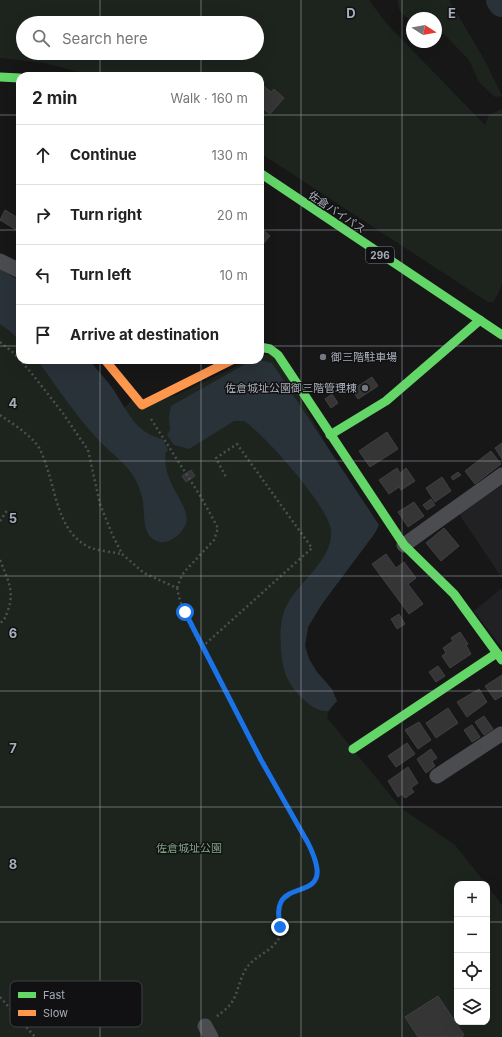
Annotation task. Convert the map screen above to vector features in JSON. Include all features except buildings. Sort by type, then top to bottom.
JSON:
[{"type":"main road","points":[[0,77],[16,78]]},
{"type":"main road","name":"佐倉バイパス","points":[[264,176],[502,335]]},
{"type":"main road","points":[[330,435],[386,401],[480,320]]},
{"type":"main road","points":[[264,348],[270,349],[278,354],[404,545],[454,594],[499,656],[354,749]]},
{"type":"main road","points":[[108,364],[142,405],[224,364]]},
{"type":"street","points":[[0,261],[16,269]]},
{"type":"street","points":[[404,545],[502,475]]},
{"type":"street","points":[[437,776],[502,738]]},
{"type":"path","points":[[0,342],[16,355]]},
{"type":"path","points":[[24,364],[62,412],[88,450],[100,504],[122,554],[144,573],[177,588]]},
{"type":"path","points":[[0,415],[17,426],[30,437],[38,447],[63,517],[69,530],[76,538],[83,544],[93,549],[122,554]]},
{"type":"path","points":[[162,436],[201,497],[218,528],[214,540],[182,575],[177,588],[185,612],[261,760],[308,843],[314,856],[317,868],[316,880],[312,885],[287,896],[280,903],[278,913],[281,931],[278,939],[248,966],[238,986],[234,999],[208,1031]]},
{"type":"path","points":[[202,647],[312,548],[237,444],[216,458],[226,477]]},
{"type":"path","points":[[0,521],[8,509]]},
{"type":"path","points":[[0,560],[11,587],[10,603],[4,621],[0,623]]},
{"type":"path","points":[[0,997],[10,1008]]},
{"type":"path","points":[[26,1027],[35,1037]]},
{"type":"shaded area","points":[[0,269],[16,279],[16,337],[0,324]]},
{"type":"shaded area","points":[[264,361],[272,363],[379,525],[375,533],[322,604],[308,627],[305,646],[309,659],[317,672],[332,689],[337,701],[328,711],[319,710],[312,706],[301,697],[290,684],[284,668],[282,656],[281,626],[283,614],[288,603],[322,560],[327,551],[331,531],[328,520],[320,506],[295,472],[266,440],[244,421],[234,421],[189,449],[174,445],[167,435],[170,430],[169,417],[171,406],[245,364],[264,364]]},
{"type":"shaded area","points":[[40,364],[92,364],[113,389],[127,412],[138,426],[152,436],[162,439],[168,450],[165,458],[168,475],[186,514],[185,526],[180,534],[172,540],[162,542],[149,536],[145,522],[142,496],[134,477],[125,465],[86,426]]},
{"type":"shaded area","points":[[502,482],[502,578],[459,514]]},
{"type":"shaded area","points":[[502,588],[502,648],[474,611]]},
{"type":"green space","points":[[0,0],[369,0],[386,23],[406,44],[406,48],[410,48],[485,125],[489,115],[502,109],[502,285],[498,294],[493,302],[488,302],[264,156],[264,72],[79,72],[44,63],[18,60],[264,60],[264,16],[16,16],[16,60],[0,58]]},
{"type":"green space","points":[[398,0],[449,0],[484,59],[502,96],[495,97],[479,82],[469,60],[442,32],[442,12],[406,12],[406,17],[401,13]]},
{"type":"green space","name":"佐倉城址公園","points":[[0,269],[16,279],[16,364],[92,364],[112,388],[124,408],[132,400],[175,396],[241,364],[264,364],[264,355],[276,354],[375,533],[322,604],[308,627],[305,646],[309,659],[317,672],[332,689],[337,701],[329,711],[327,718],[401,808],[455,845],[484,881],[454,881],[454,1025],[490,1025],[490,890],[502,905],[502,1037],[0,1037]]},
{"type":"traffic: fast","points":[[0,77],[16,78]]},
{"type":"traffic: fast","points":[[264,176],[502,335]]},
{"type":"traffic: fast","points":[[330,435],[386,401],[480,320]]},
{"type":"traffic: fast","points":[[264,348],[270,349],[278,355],[404,545],[454,594],[502,660]]},
{"type":"traffic: fast","points":[[353,749],[497,653]]},
{"type":"traffic: slow","points":[[108,364],[142,405],[224,364]]},
{"type":"place","name":"御三階駐車場","points":[[323,357]]},
{"type":"place","name":"佐倉城址公園御三階管理棟","points":[[365,388]]},
{"type":"route","points":[[185,612],[261,760],[314,856],[317,868],[316,880],[312,885],[283,899],[280,903],[278,913],[280,927]]}]
